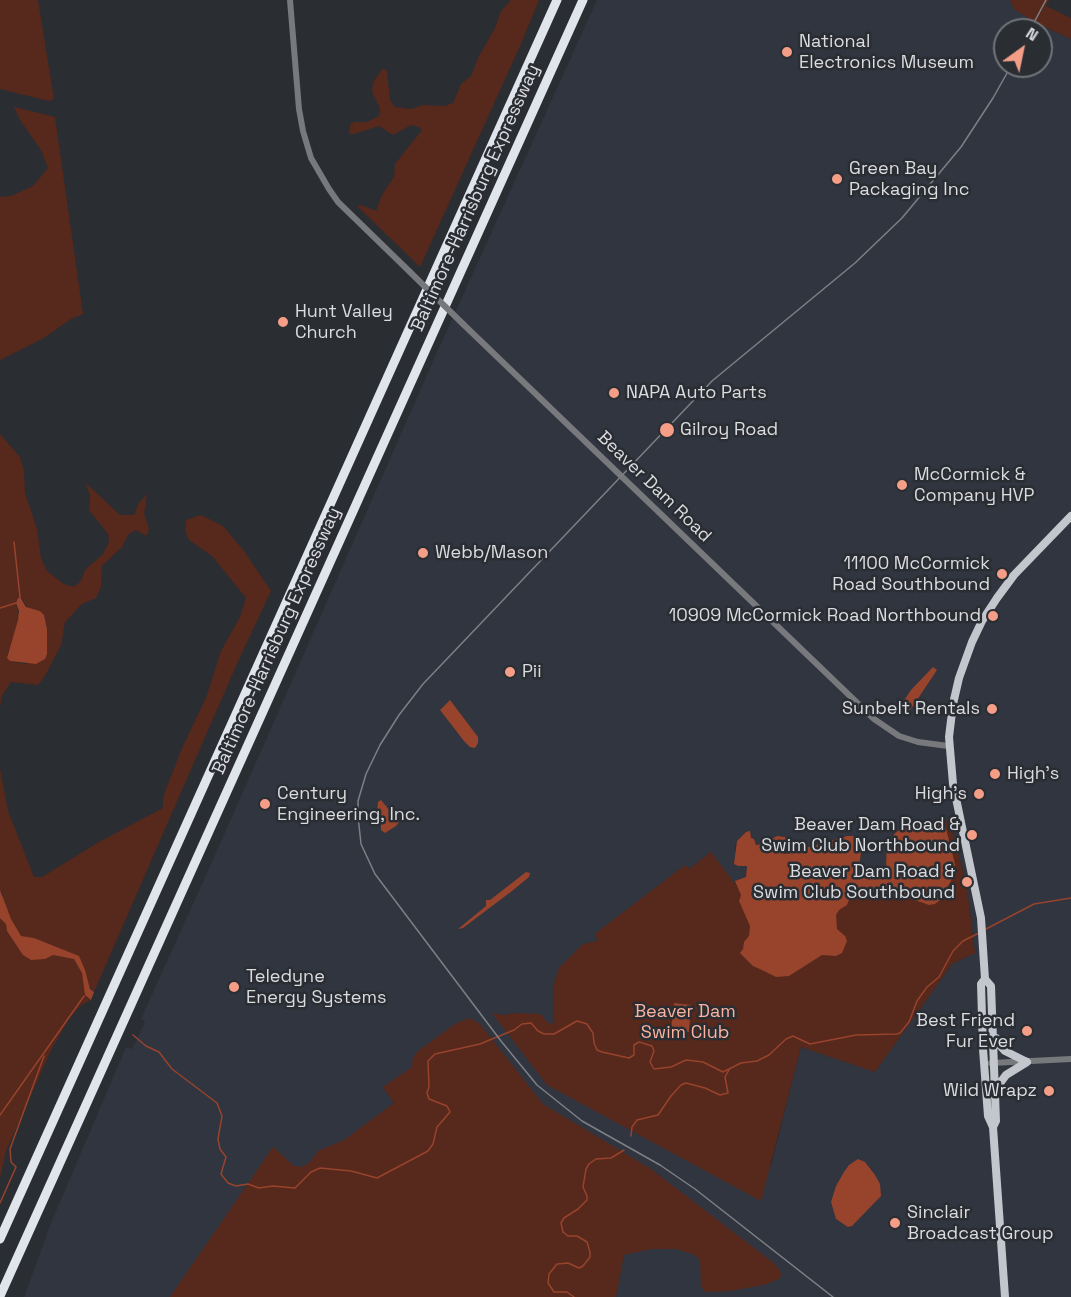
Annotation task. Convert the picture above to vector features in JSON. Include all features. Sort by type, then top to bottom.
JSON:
[{"type":"highway","name":"Baltimore-Harrisburg Expressway","points":[[0,1239],[557,0]]},
{"type":"highway","name":"Baltimore-Harrisburg Expressway","points":[[0,1296],[583,0]]},
{"type":"main road","points":[[993,1127],[996,1120],[996,1102],[991,986],[985,979],[981,918],[953,784],[948,746],[954,697],[964,662],[976,633],[1005,586],[1071,516]]},
{"type":"main road","points":[[985,979],[981,984],[984,1063],[988,1116],[993,1127],[1005,1297]]},
{"type":"main road","points":[[993,1024],[997,1042],[1009,1054],[1027,1062]]},
{"type":"main road","points":[[996,1102],[1004,1078],[1009,1072],[1027,1062]]},
{"type":"street","name":"Beaver Dam Road","points":[[290,0],[299,109],[303,131],[311,158],[338,202],[874,719],[899,736],[918,742],[948,746]]},
{"type":"street","points":[[984,1063],[1071,1059]]},
{"type":"shaded area","points":[[597,0],[1010,0],[1014,9],[1028,18],[993,18],[993,78],[1053,78],[1053,31],[1071,39],[1071,1297],[616,1297],[641,1162],[383,1087],[394,1103],[288,1183],[193,1297],[24,1297],[51,1223],[126,1047],[132,1049],[145,1022],[141,1019],[438,350]],"holes":[[[950,821],[967,888],[975,953],[952,964],[875,1072],[801,1047],[771,1166],[494,1013],[502,1015],[516,1013],[553,1025],[554,983],[559,968],[583,944],[597,941],[596,933],[685,865],[689,869],[711,852],[737,887],[746,877],[747,866],[738,866],[735,847],[737,841],[746,832],[756,845],[763,845],[777,836],[787,849],[785,854],[847,836],[862,843],[859,869],[874,876],[883,872],[886,867],[887,844],[903,827],[910,822]]]},
{"type":"shaded area","points":[[20,597],[26,607],[40,611],[44,615],[47,629],[47,654],[45,659],[36,664],[10,661],[7,658],[18,620],[19,611],[16,603]]},
{"type":"shaded area","points":[[933,667],[937,670],[911,709],[904,713],[900,711],[899,708],[911,690]]},
{"type":"shaded area","points":[[450,700],[478,737],[475,748],[470,747],[464,741],[440,710]]},
{"type":"shaded area","points":[[381,800],[399,822],[385,833],[381,830],[381,821],[377,814],[378,802]]},
{"type":"shaded area","points":[[940,821],[945,825],[955,864],[955,874],[940,900],[935,904],[929,905],[906,897],[886,897],[886,894],[881,892],[872,892],[860,899],[855,896],[836,915],[837,929],[847,941],[842,953],[836,956],[822,955],[789,976],[776,977],[753,966],[740,953],[749,936],[750,926],[739,901],[741,895],[735,881],[746,877],[747,866],[734,864],[737,841],[746,832],[750,831],[751,838],[754,839],[756,845],[763,844],[777,836],[785,837],[789,845],[785,854],[847,836],[856,836],[862,843],[859,869],[874,876],[883,872],[886,867],[887,844],[895,833],[910,822]]},
{"type":"shaded area","points":[[526,872],[530,873],[529,877],[463,928],[458,929],[486,906],[486,900],[490,900]]},
{"type":"shaded area","points":[[0,890],[11,919],[21,936],[34,938],[79,956],[90,989],[94,992],[91,1000],[85,995],[82,973],[74,959],[53,955],[45,959],[31,960],[23,955],[7,931],[6,924],[0,918]]},
{"type":"shaded area","points":[[674,1003],[691,1005],[689,1032],[671,1030]]},
{"type":"shaded area","points":[[858,1159],[865,1162],[875,1175],[880,1184],[881,1196],[852,1226],[848,1227],[836,1219],[831,1202],[844,1172]]},
{"type":"green space","points":[[0,0],[38,0],[54,99],[49,101],[0,89]]},
{"type":"green space","points":[[511,0],[539,0],[420,267],[357,206],[361,205],[376,211],[382,195],[394,177],[395,164],[422,130],[411,125],[393,135],[379,126],[349,134],[350,125],[354,122],[367,122],[379,116],[380,108],[372,92],[373,82],[383,68],[387,71],[390,100],[395,107],[411,109],[424,105],[445,106],[453,103],[461,84],[471,76],[501,11]]},
{"type":"green space","points":[[1010,0],[1049,0],[1046,6],[1071,18],[1071,39],[1053,31],[1053,18],[1028,18],[1014,9]]},
{"type":"green space","points":[[14,107],[55,117],[83,314],[71,319],[44,338],[0,360],[0,197],[11,196],[33,186],[48,168],[41,150],[20,120]]},
{"type":"green space","points":[[0,434],[20,457],[24,471],[25,493],[37,529],[41,558],[47,571],[64,584],[74,587],[81,581],[85,570],[103,554],[109,542],[108,534],[89,510],[90,496],[86,483],[120,515],[134,515],[139,503],[147,494],[144,514],[149,528],[147,536],[135,530],[128,535],[122,547],[102,566],[101,587],[96,598],[82,604],[65,622],[61,645],[38,685],[11,682],[2,696],[0,707]],"holes":[[[18,597],[28,608],[40,611],[44,615],[47,629],[47,655],[25,664],[10,661],[8,652],[13,644],[19,615],[16,604]]]},
{"type":"green space","points":[[201,515],[223,526],[244,551],[271,591],[94,992],[88,984],[87,998],[91,1000],[80,1006],[69,1019],[52,1048],[6,1151],[0,1178],[0,912],[3,895],[0,890],[0,769],[8,811],[34,877],[42,877],[99,842],[163,808],[166,789],[182,748],[206,698],[221,651],[240,617],[246,598],[212,556],[189,540],[185,530],[186,520]]},
{"type":"green space","name":"Beaver Dam Swim Club","points":[[950,820],[967,888],[975,953],[952,964],[875,1072],[801,1047],[761,1201],[547,1085],[492,1013],[541,1014],[547,1022],[553,1024],[554,983],[559,968],[583,944],[597,941],[596,933],[685,865],[689,869],[711,852],[736,885],[735,881],[746,877],[747,866],[734,864],[737,841],[746,832],[750,831],[751,838],[754,839],[756,845],[763,844],[777,836],[785,837],[789,845],[785,854],[847,836],[856,836],[862,843],[859,869],[874,876],[883,872],[886,867],[887,844],[903,827],[910,822]]},
{"type":"green space","points":[[469,1018],[480,1024],[543,1104],[651,1169],[775,1264],[782,1274],[779,1279],[764,1285],[730,1291],[705,1292],[701,1286],[700,1260],[695,1255],[676,1249],[651,1249],[624,1255],[616,1297],[170,1297],[273,1147],[294,1166],[302,1167],[310,1162],[318,1151],[344,1140],[394,1103],[383,1087],[412,1067],[413,1057],[418,1051],[455,1024]]},
{"type":"waterway","points":[[14,542],[20,597]]},
{"type":"waterway","points":[[0,608],[16,603]]},
{"type":"waterway","points":[[986,929],[1034,904],[1071,898]]},
{"type":"waterway","points":[[133,1035],[146,1046],[159,1052],[172,1069],[217,1103],[222,1116],[218,1139],[220,1149],[226,1157],[221,1174],[228,1183],[236,1186],[248,1184],[259,1188],[273,1186],[295,1188],[311,1172],[320,1168],[351,1171],[377,1178],[428,1151],[433,1144],[437,1127],[450,1112],[447,1106],[429,1099],[427,1093],[429,1087],[428,1061],[435,1054],[480,1044],[514,1030],[522,1024],[531,1023],[544,1034],[554,1034],[577,1021],[587,1024],[593,1033],[597,1050],[602,1052],[629,1058],[634,1055],[634,1045],[639,1042],[652,1046],[654,1051],[650,1062],[654,1069],[671,1067],[686,1060],[703,1062],[723,1072],[741,1063],[757,1061],[769,1055],[786,1039],[793,1036],[810,1044],[856,1035],[897,1034],[909,1022],[917,1001],[927,987],[939,977],[953,951],[963,941],[979,933]]},
{"type":"waterway","points":[[0,1115],[84,996]]},
{"type":"waterway","points":[[0,1203],[16,1167],[11,1162],[10,1149],[44,1056]]},
{"type":"waterway","points":[[631,1136],[632,1127],[637,1120],[658,1115],[681,1085],[686,1083],[720,1095],[728,1093],[725,1077],[729,1070]]},
{"type":"waterway","points":[[574,1297],[567,1292],[554,1292],[548,1283],[549,1274],[557,1264],[568,1263],[579,1268],[583,1266],[590,1257],[590,1252],[587,1242],[577,1236],[568,1236],[563,1232],[561,1223],[587,1200],[583,1187],[589,1164],[596,1159],[611,1158],[624,1150]]},
{"type":"tram line","points":[[1036,18],[1046,0]]},
{"type":"tram line","points":[[833,1297],[695,1189],[660,1165],[582,1121],[537,1085],[375,874],[361,844],[358,801],[366,774],[380,745],[423,684],[712,381],[855,263],[902,218],[961,147],[1004,78]]},
{"type":"place","name":"National Electronics Museum","points":[[787,52]]},
{"type":"place","name":"Green Bay Packaging Inc","points":[[837,179]]},
{"type":"place","name":"Hunt Valley Church","points":[[283,322]]},
{"type":"place","name":"NAPA Auto Parts","points":[[614,393]]},
{"type":"place","name":"Gilroy Road","points":[[667,430]]},
{"type":"place","name":"McCormick & Company HVP","points":[[902,485]]},
{"type":"place","name":"Webb/Mason","points":[[423,553]]},
{"type":"place","name":"11100 McCormick Road Southbound","points":[[1002,574]]},
{"type":"place","name":"10909 McCormick Road Northbound","points":[[993,616]]},
{"type":"place","name":"Pii","points":[[510,672]]},
{"type":"place","name":"Sunbelt Rentals","points":[[992,709]]},
{"type":"place","name":"High’s","points":[[995,774]]},
{"type":"place","name":"High's","points":[[979,794]]},
{"type":"place","name":"Century Engineering, Inc.","points":[[265,804]]},
{"type":"place","name":"Beaver Dam Road & Swim Club Northbound","points":[[972,835]]},
{"type":"place","name":"Beaver Dam Road & Swim Club Southbound","points":[[967,882]]},
{"type":"place","name":"Teledyne Energy Systems","points":[[234,987]]},
{"type":"place","name":"Best Friend Fur Ever","points":[[1027,1031]]},
{"type":"place","name":"Wild Wrapz","points":[[1049,1091]]},
{"type":"place","name":"Sinclair Broadcast Group","points":[[895,1223]]}]
